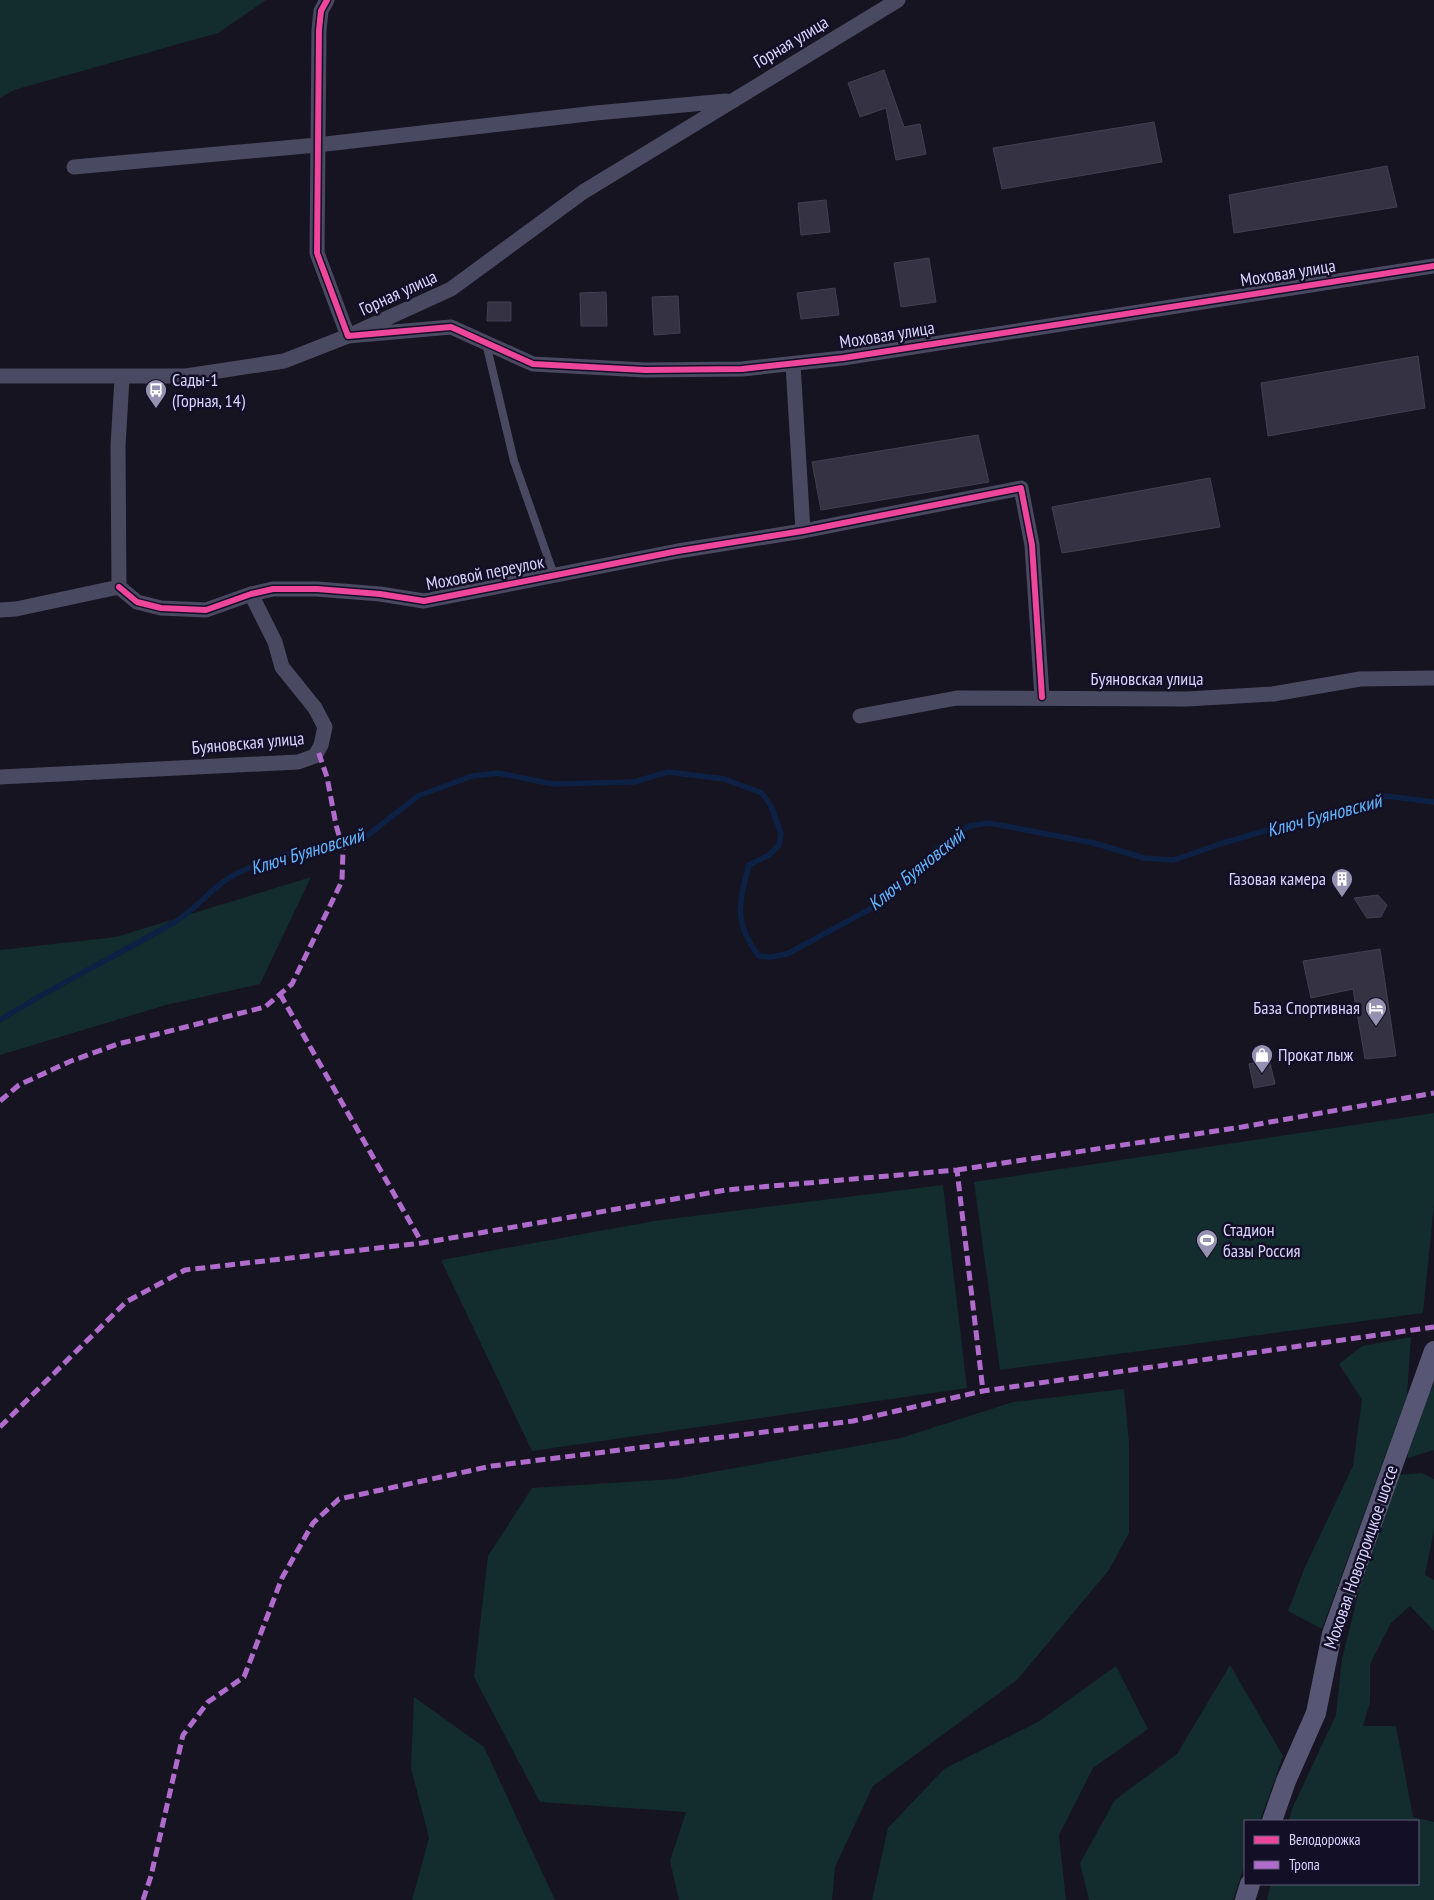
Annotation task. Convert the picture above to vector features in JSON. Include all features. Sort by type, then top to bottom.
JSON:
[{"type":"main road","name":"Моховая Новотроицкое шоссе","points":[[1272,1820],[1286,1781],[1316,1712],[1332,1634],[1434,1352]]},
{"type":"main road","points":[[1245,1900],[1250,1885]]},
{"type":"street","points":[[327,0],[321,11],[319,30],[317,253],[348,336]]},
{"type":"street","name":"Горная улица","points":[[0,376],[122,378],[186,376],[284,361],[348,336],[451,289],[582,192],[898,0]]},
{"type":"street","name":"Горная улица","points":[[74,167],[317,145],[596,113],[730,101]]},
{"type":"street","name":"Моховая улица","points":[[348,336],[451,327],[533,364],[645,370],[742,370],[793,364],[1434,266]]},
{"type":"street","points":[[793,364],[803,530]]},
{"type":"street","points":[[0,610],[16,610],[119,588],[118,446],[122,378]]},
{"type":"street","name":"Моховой переулок","points":[[119,588],[137,602],[161,608],[206,610],[251,594],[273,590],[317,589],[380,594],[424,601],[678,551],[803,530],[1021,488],[1032,545],[1042,697]]},
{"type":"street","name":"Буяновская улица","points":[[0,777],[298,762],[315,756],[321,745],[325,727],[315,708],[282,667],[275,642],[251,594]]},
{"type":"street","name":"Буяновская улица","points":[[860,716],[957,698],[1187,699],[1273,694],[1360,679],[1434,678]]},
{"type":"lane","points":[[486,343],[514,460],[554,576]]},
{"type":"green space","points":[[0,0],[266,0],[218,33],[14,90],[0,98]]},
{"type":"green space","points":[[311,877],[260,984],[166,1005],[0,1055],[0,950],[116,937]]},
{"type":"green space","name":"Стадион базы Россия","points":[[1434,1113],[1434,1205],[1423,1313],[1000,1370],[974,1182]]},
{"type":"green space","points":[[943,1185],[967,1388],[532,1451],[441,1260],[654,1221]]},
{"type":"green space","points":[[1411,1337],[1407,1396],[1322,1629],[1288,1611],[1305,1567],[1353,1466],[1362,1400],[1339,1364],[1362,1346]]},
{"type":"green space","points":[[1434,1384],[1434,1450],[1408,1458],[1407,1437]]},
{"type":"green space","points":[[1124,1389],[1129,1443],[1129,1533],[1109,1570],[1017,1680],[873,1786],[835,1867],[832,1900],[679,1900],[670,1861],[686,1812],[540,1802],[474,1677],[488,1556],[532,1488],[674,1479],[901,1438],[1013,1402]]},
{"type":"green space","points":[[1422,1473],[1434,1479],[1434,1530],[1425,1575],[1434,1580],[1434,1631],[1410,1606],[1391,1623],[1370,1664],[1370,1702],[1363,1726],[1396,1726],[1413,1817],[1434,1822],[1434,1900],[1267,1900],[1271,1885],[1419,1885],[1419,1820],[1289,1820],[1292,1809],[1336,1715],[1342,1659],[1362,1578],[1397,1475]]},
{"type":"green space","points":[[1230,1665],[1283,1756],[1260,1820],[1244,1820],[1244,1867],[1233,1900],[1089,1900],[1080,1863],[1115,1800],[1177,1754]]},
{"type":"green space","points":[[1116,1666],[1148,1729],[1093,1768],[1059,1835],[1066,1900],[872,1900],[888,1828],[944,1769],[1038,1722]]},
{"type":"green space","points":[[414,1697],[484,1747],[555,1900],[412,1900],[429,1838],[411,1768]]},
{"type":"building","points":[[884,70],[904,127],[920,124],[926,154],[896,160],[886,108],[860,117],[848,83]]},
{"type":"building","points":[[1154,122],[1162,162],[1002,189],[993,148]]},
{"type":"building","points":[[1387,166],[1397,207],[1234,233],[1229,195]]},
{"type":"building","points":[[826,200],[830,232],[801,235],[798,203]]},
{"type":"building","points":[[929,258],[936,302],[901,307],[894,263]]},
{"type":"building","points":[[835,288],[839,315],[801,319],[797,293]]},
{"type":"building","points":[[606,292],[607,326],[581,326],[580,293]]},
{"type":"building","points":[[678,296],[680,333],[654,335],[652,297]]},
{"type":"building","points":[[488,302],[511,302],[511,321],[487,321]]},
{"type":"building","points":[[1418,356],[1425,408],[1268,436],[1261,383]]},
{"type":"building","points":[[978,435],[989,482],[821,510],[812,462]]},
{"type":"building","points":[[1210,478],[1220,527],[1062,553],[1052,507]]},
{"type":"building","points":[[1378,895],[1387,905],[1381,917],[1367,918],[1354,898]]},
{"type":"building","name":"База Спортивная","points":[[1380,949],[1396,1056],[1365,1059],[1353,989],[1311,998],[1303,961]]},
{"type":"building","name":"Прокат лыж","points":[[1269,1059],[1275,1084],[1254,1088],[1249,1064]]},
{"type":"waterway","name":"Ключ Буяновский","points":[[0,1020],[173,923],[234,875],[270,860],[313,847],[364,838],[418,796],[472,776],[498,773],[553,784],[634,782],[668,772],[724,779],[762,793],[771,806],[781,833],[779,845],[769,855],[749,865],[740,912],[745,933],[751,944],[759,956],[770,957],[787,954],[872,908],[937,848],[969,826],[989,823],[1094,843],[1144,858],[1174,860],[1223,843],[1386,796],[1434,802]]},
{"type":"marked path","points":[[0,1101],[19,1085],[71,1061],[118,1044],[265,1007],[292,984],[342,881],[343,849],[336,825],[327,777],[318,751]]},
{"type":"marked path","points":[[280,994],[422,1243]]},
{"type":"marked path","points":[[957,1170],[1242,1127],[1434,1093]]},
{"type":"marked path","points":[[0,1427],[126,1302],[185,1270],[422,1243],[726,1190],[957,1170],[983,1391]]},
{"type":"marked path","points":[[143,1900],[151,1876],[183,1735],[208,1702],[244,1677],[282,1578],[313,1523],[339,1499],[492,1466],[853,1421],[983,1391],[1434,1327]]},
{"type":"cycle path","points":[[327,0],[321,11],[319,30],[317,253],[348,336],[451,327],[533,364],[645,370],[742,369],[843,358],[1434,266]]},
{"type":"cycle path","points":[[119,587],[137,602],[161,608],[206,610],[251,594],[273,589],[317,589],[380,594],[424,601],[678,551],[803,531],[1021,488],[1032,545],[1042,697]]},
{"type":"place","name":"Сады-1 (Горная, 14)","points":[[156,409]]},
{"type":"place","name":"Газовая камера","points":[[1342,898]]},
{"type":"place","name":"База Спортивная","points":[[1376,1027]]},
{"type":"place","name":"Прокат лыж","points":[[1262,1074]]},
{"type":"place","name":"Стадион базы Россия","points":[[1207,1259]]}]
